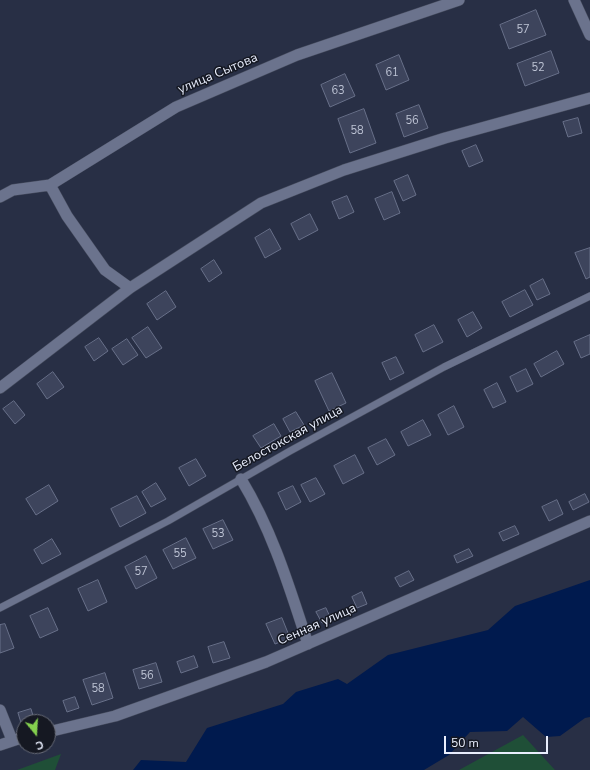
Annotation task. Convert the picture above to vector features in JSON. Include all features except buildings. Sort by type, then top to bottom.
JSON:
[{"type":"street","name":"улица Сытова","points":[[0,197],[13,190],[50,185],[176,107],[297,55],[459,0]]},
{"type":"street","points":[[574,0],[590,35]]},
{"type":"street","points":[[0,388],[130,288],[261,203],[344,170],[444,138],[590,98]]},
{"type":"street","points":[[50,185],[67,216],[105,270],[130,288]]},
{"type":"street","points":[[242,479],[253,499],[282,563],[308,644]]},
{"type":"street","name":"Сенная улица","points":[[56,730],[115,716],[266,662],[590,521]]},
{"type":"street","points":[[0,710],[12,740]]},
{"type":"street","points":[[0,745],[16,739]]},
{"type":"lane","name":"Белостокская улица","points":[[0,608],[168,521],[444,367],[590,296]]},
{"type":"green space","points":[[523,735],[555,770],[459,770]]},
{"type":"green space","points":[[61,754],[55,770],[17,770]]},
{"type":"water","points":[[590,580],[590,717],[585,718],[560,736],[546,737],[523,717],[507,731],[470,732],[449,755],[424,770],[133,770],[141,760],[186,762],[207,728],[283,704],[296,692],[338,679],[347,684],[388,655],[488,630],[515,606]]}]
